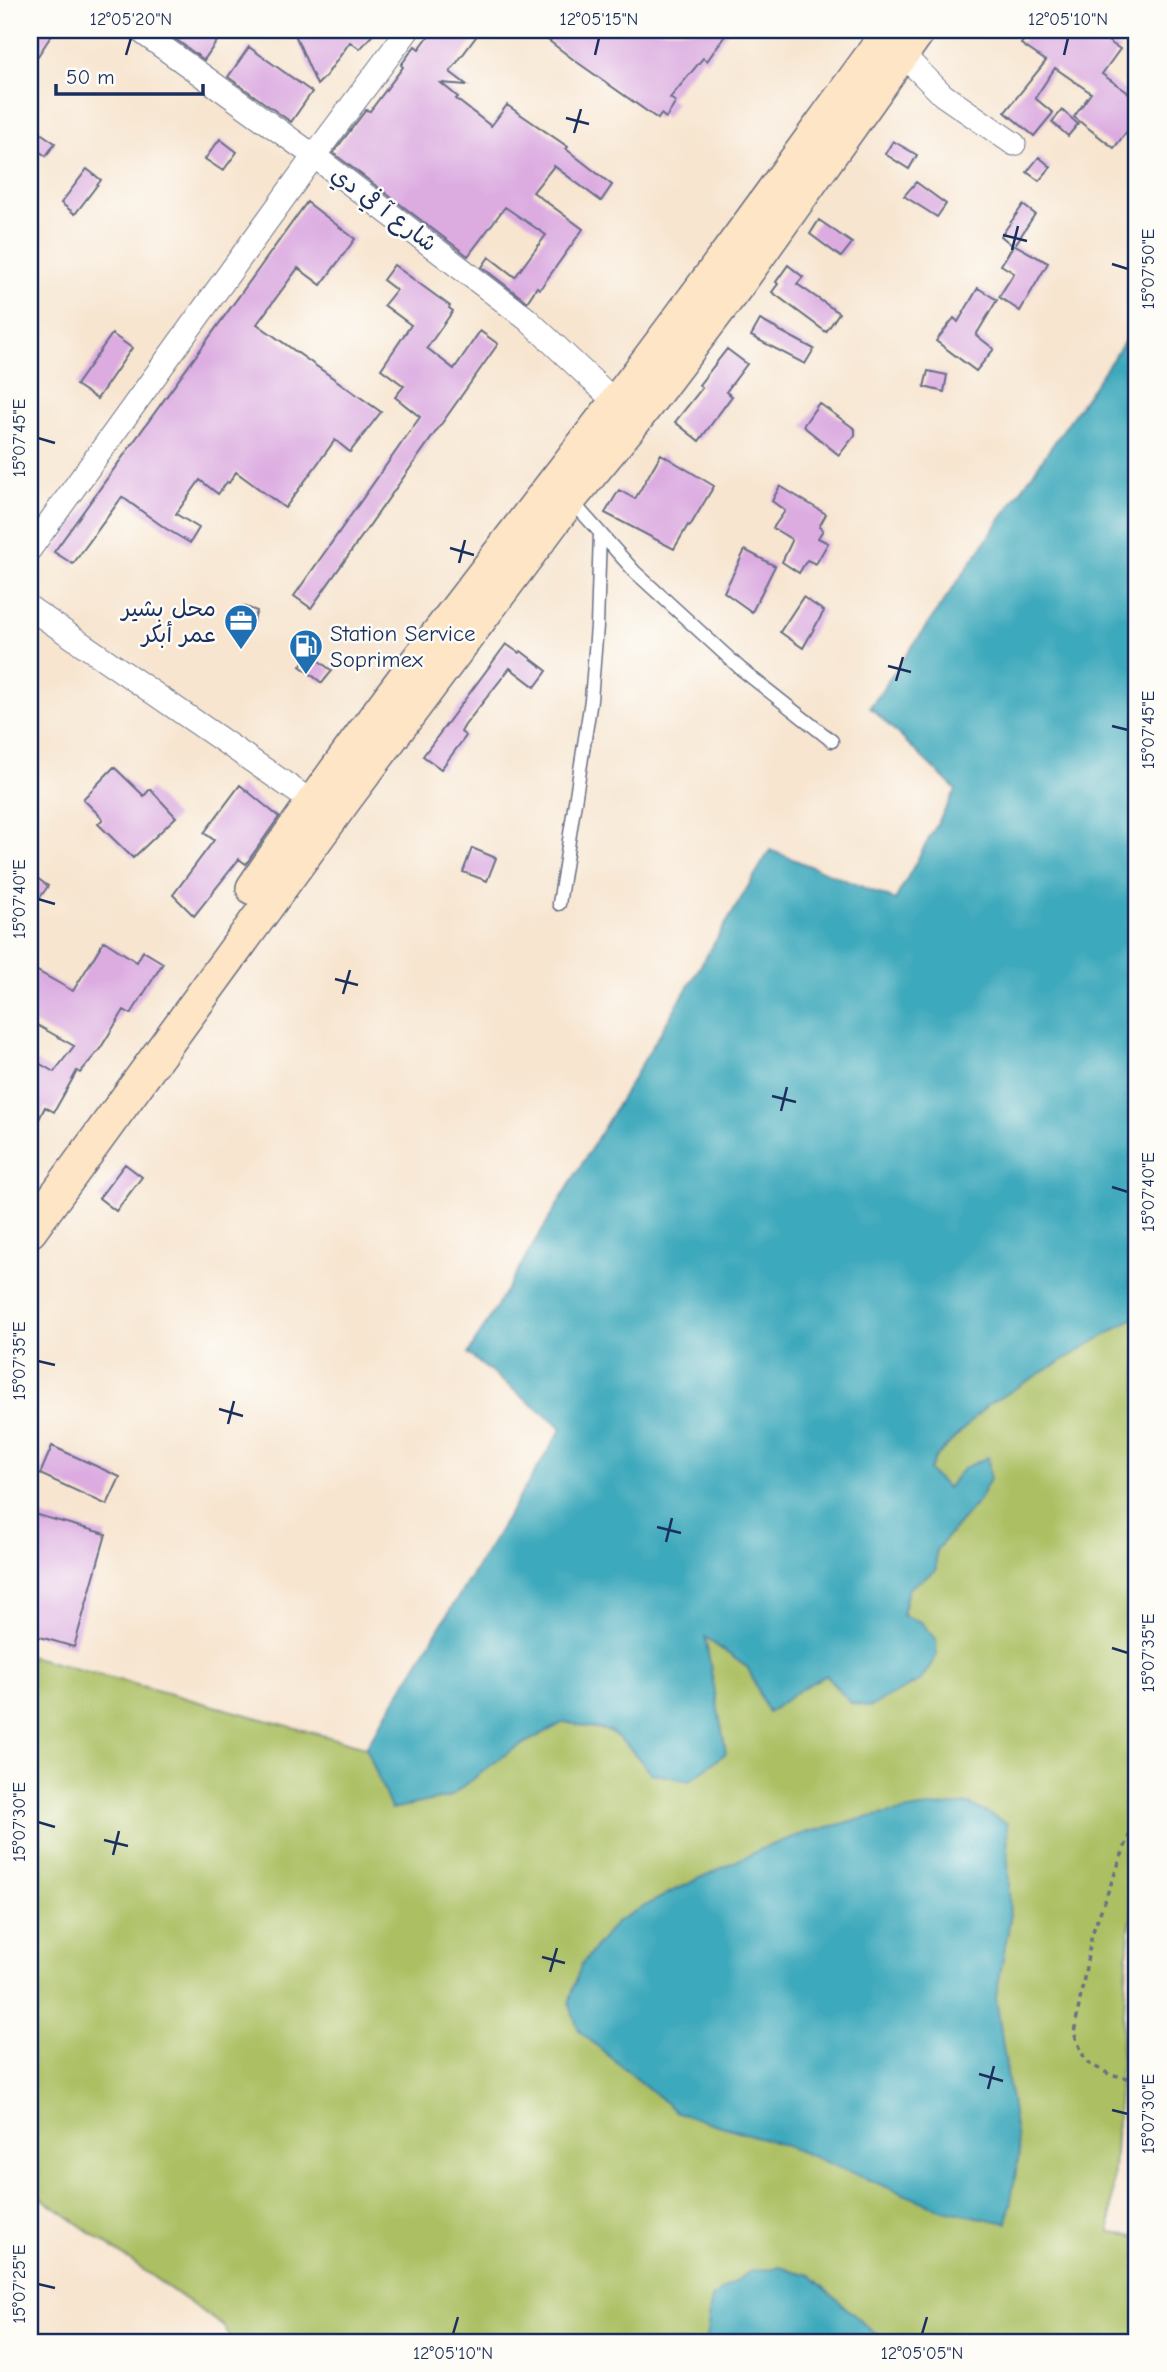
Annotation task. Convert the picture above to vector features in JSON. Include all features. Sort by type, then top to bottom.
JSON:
[{"type":"main road","points":[[30,1202],[189,982],[312,802],[499,553],[740,283],[903,38]]},
{"type":"main road","points":[[30,1230],[346,797],[570,499],[625,412]]},
{"type":"street","name":"شارع آ في دي","points":[[139,30],[314,156],[527,319],[625,412]]},
{"type":"street","points":[[30,549],[408,30]]},
{"type":"street","points":[[903,38],[943,95],[1014,144]]},
{"type":"street","points":[[30,608],[312,802]]},
{"type":"lane","points":[[570,499],[635,572],[741,669],[832,741]]},
{"type":"lane","points":[[559,904],[591,700],[600,533]]},
{"type":"path","points":[[1137,1815],[1092,1934],[1074,2033],[1086,2062],[1109,2074],[1137,2080]]},
{"type":"green space","points":[[1137,1316],[1137,1895],[1129,1930],[1110,2233],[1137,2236],[1137,2342],[234,2342],[224,2327],[30,2190],[30,1656],[366,1747],[391,1809],[449,1797],[510,1751],[564,1722],[610,1731],[628,1746],[651,1772],[726,1753],[704,1637],[748,1668],[768,1713],[826,1674],[835,1687],[870,1707],[892,1694],[921,1622],[902,1615],[908,1588],[936,1570],[936,1550],[979,1500],[964,1468],[947,1488],[929,1471],[935,1458],[986,1406]]},
{"type":"water","points":[[1137,324],[1137,1316],[986,1406],[935,1458],[929,1471],[947,1488],[964,1468],[988,1457],[990,1479],[979,1500],[936,1550],[936,1570],[908,1589],[902,1615],[921,1622],[936,1640],[937,1655],[921,1680],[870,1707],[851,1703],[826,1675],[802,1688],[768,1713],[748,1668],[705,1637],[726,1753],[689,1781],[651,1773],[628,1746],[610,1731],[564,1722],[510,1751],[449,1797],[391,1809],[366,1747],[562,1428],[468,1354],[770,850],[895,900],[956,790],[870,707]]},
{"type":"water","points":[[970,1804],[1007,1823],[1010,1920],[996,1997],[1019,2155],[1007,2223],[943,2210],[781,2144],[678,2113],[579,2031],[569,2003],[581,1965],[617,1921],[766,1847],[808,1832],[920,1808]]},
{"type":"water","points":[[779,2267],[810,2275],[873,2332],[889,2342],[711,2342],[707,2337],[711,2298],[749,2272]]},
{"type":"building","points":[[30,30],[55,30],[30,68]]},
{"type":"building","points":[[163,30],[200,30],[217,41],[204,60]]},
{"type":"building","points":[[293,30],[377,30],[360,49],[350,42],[317,85]]},
{"type":"building","points":[[433,30],[481,30],[450,72],[467,85],[441,83],[458,97],[456,99],[491,126],[507,105],[568,147],[566,149],[612,185],[601,201],[554,166],[533,192],[583,229],[540,289],[537,287],[527,302],[482,267],[489,257],[515,277],[546,235],[505,207],[468,256],[333,153],[366,110],[370,111],[415,46],[419,49]]},
{"type":"building","points":[[535,30],[729,30],[707,61],[703,58],[670,98],[676,102],[666,118],[661,114],[658,119]]},
{"type":"building","points":[[1031,30],[1091,30],[1120,49],[1102,74],[1137,99],[1137,118],[1114,148],[1074,117],[1091,93],[1055,68],[1035,98],[1053,113],[1034,136],[1005,112],[1046,61],[1021,44]]},
{"type":"building","points":[[249,47],[312,92],[291,122],[228,77]]},
{"type":"building","points":[[1062,110],[1078,124],[1068,136],[1052,122]]},
{"type":"building","points":[[39,132],[55,143],[46,156],[30,145]]},
{"type":"building","points":[[220,139],[237,152],[223,171],[205,159]]},
{"type":"building","points":[[893,141],[917,155],[909,169],[885,154]]},
{"type":"building","points":[[1039,157],[1051,167],[1039,181],[1027,172]]},
{"type":"building","points":[[87,169],[101,180],[75,214],[61,203]]},
{"type":"building","points":[[916,182],[946,204],[937,217],[904,196]]},
{"type":"building","points":[[307,202],[355,239],[321,285],[298,268],[257,324],[381,412],[350,452],[335,440],[285,508],[236,472],[218,494],[200,480],[176,514],[199,528],[190,543],[122,497],[73,564],[54,552]]},
{"type":"building","points":[[1023,205],[1035,214],[1015,245],[1048,263],[1020,311],[999,297],[1014,273],[1001,265],[1013,246],[1001,236]]},
{"type":"building","points":[[819,220],[852,243],[841,257],[810,234]]},
{"type":"building","points":[[394,265],[453,311],[427,348],[454,369],[480,331],[498,344],[311,608],[294,596],[420,417],[395,397],[404,386],[381,369],[411,325],[384,305],[396,290],[383,280]]},
{"type":"building","points":[[788,265],[803,277],[797,284],[839,313],[826,332],[772,292]]},
{"type":"building","points":[[978,288],[997,300],[976,335],[994,349],[976,371],[936,341],[954,318],[958,322]]},
{"type":"building","points":[[760,320],[814,349],[805,364],[751,336]]},
{"type":"building","points":[[112,334],[132,348],[97,399],[76,385]]},
{"type":"building","points":[[727,349],[747,364],[726,392],[732,396],[699,441],[675,422],[702,388],[699,385]]},
{"type":"building","points":[[928,371],[947,375],[944,392],[924,387]]},
{"type":"building","points":[[819,403],[855,429],[855,435],[839,455],[803,426]]},
{"type":"building","points":[[661,454],[714,486],[674,549],[605,513],[619,490],[635,499]]},
{"type":"building","points":[[780,486],[826,514],[819,527],[823,530],[818,538],[828,543],[816,564],[807,560],[799,573],[782,562],[791,539],[773,528],[785,511],[772,501]]},
{"type":"building","points":[[745,550],[775,566],[752,612],[724,592]]},
{"type":"building","points":[[803,597],[824,611],[803,648],[780,632]]},
{"type":"building","points":[[243,606],[257,611],[252,625],[234,618]]},
{"type":"building","points":[[506,644],[519,653],[521,651],[547,671],[535,687],[510,668],[465,725],[461,732],[466,736],[441,769],[423,756]]},
{"type":"building","points":[[310,654],[332,671],[322,683],[300,666]]},
{"type":"building","points":[[114,767],[144,796],[150,789],[176,817],[133,858],[98,824],[103,819],[83,799]]},
{"type":"building","points":[[240,785],[279,817],[246,864],[239,859],[194,916],[173,895],[214,840],[204,833]]},
{"type":"building","points":[[472,848],[496,858],[487,881],[463,872]]},
{"type":"building","points":[[30,873],[48,886],[30,912]]},
{"type":"building","points":[[104,941],[137,962],[143,951],[163,963],[131,1014],[124,1010],[100,1049],[80,1073],[77,1071],[54,1112],[45,1107],[30,1137],[30,1058],[54,1072],[74,1046],[30,1021],[30,967],[73,991]]},
{"type":"building","points":[[125,1164],[142,1177],[116,1211],[99,1198]]},
{"type":"building","points":[[52,1446],[120,1477],[107,1505],[40,1474]]},
{"type":"building","points":[[30,1513],[106,1534],[74,1647],[30,1634]]},
{"type":"place","name":"محل بشير عمر أبكر","points":[[241,651]]},
{"type":"place","name":"Station Service Soprimex","points":[[306,676]]}]
